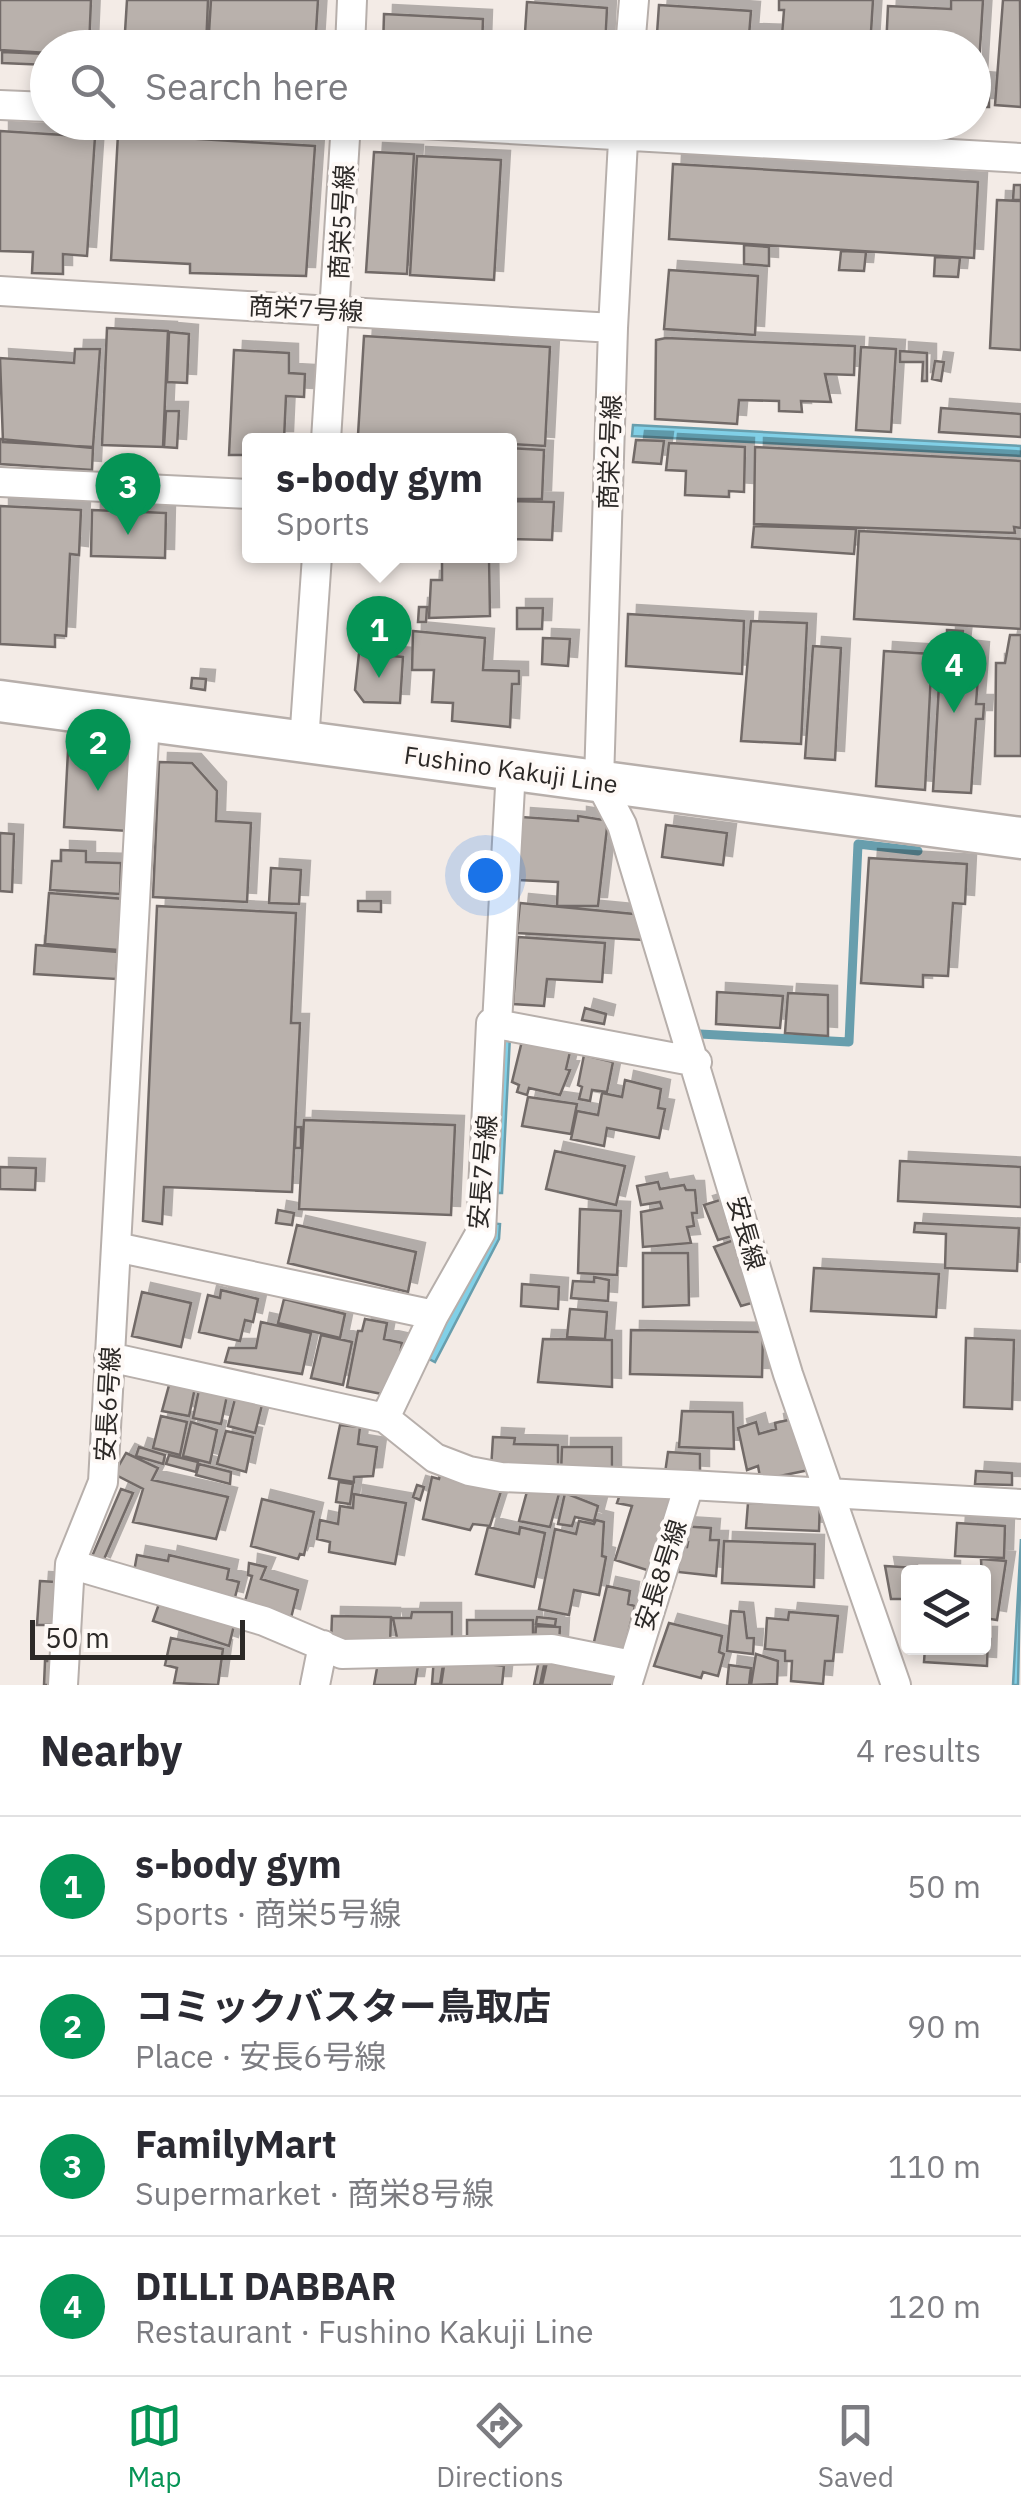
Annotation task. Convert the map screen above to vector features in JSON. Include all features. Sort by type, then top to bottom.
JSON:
[{"type":"main road","name":"Fushino Kakuji Line","points":[[0,701],[1021,838]]},
{"type":"street","points":[[351,30],[352,0]]},
{"type":"street","points":[[632,30],[634,0]]},
{"type":"street","points":[[0,105],[30,106]]},
{"type":"street","name":"商栄5号線","points":[[327,433],[345,140]]},
{"type":"street","name":"商栄2号線","points":[[599,781],[612,328],[623,140]]},
{"type":"street","points":[[783,140],[1021,158]]},
{"type":"street","name":"商栄7号線","points":[[0,291],[612,328]]},
{"type":"street","points":[[0,482],[242,494]]},
{"type":"street","points":[[304,742],[317,563]]},
{"type":"street","name":"安長6号線","points":[[63,1685],[70,1564],[103,1482],[145,720]]},
{"type":"street","name":"安長7号線","points":[[385,1418],[434,1315],[482,1232],[491,1023],[497,1024],[511,770]]},
{"type":"street","name":"安長線","points":[[599,781],[622,825],[697,1062],[788,1374],[896,1685]]},
{"type":"street","points":[[497,1024],[697,1062]]},
{"type":"street","points":[[116,1247],[434,1315]]},
{"type":"street","points":[[108,1357],[385,1418],[436,1458],[469,1471],[501,1477],[688,1486]]},
{"type":"street","name":"安長8号線","points":[[629,1675],[688,1486],[1021,1504]]},
{"type":"street","points":[[70,1564],[217,1606],[342,1654],[552,1648],[629,1675]]},
{"type":"street","points":[[315,1685],[323,1645]]},
{"type":"water","points":[[633,425],[1021,446],[1021,456],[632,436]]},
{"type":"water","points":[[510,1036],[502,1193],[492,1193],[500,1044]]},
{"type":"water","points":[[490,1223],[500,1224],[499,1239],[435,1362],[427,1358],[491,1236]]},
{"type":"water","points":[[1021,1539],[1018,1685],[1013,1685]]},
{"type":"building","points":[[0,0],[91,0],[90,30],[30,30],[30,52],[0,50]]},
{"type":"building","points":[[127,0],[208,0],[207,30],[125,30]]},
{"type":"building","points":[[211,0],[318,0],[316,30],[209,30]]},
{"type":"building","points":[[779,0],[873,0],[871,30],[782,30],[784,10],[779,10]]},
{"type":"building","points":[[951,0],[983,0],[981,30],[887,30],[888,6],[951,9]]},
{"type":"building","points":[[1003,0],[1020,0],[1021,107],[995,105]]},
{"type":"building","points":[[527,2],[607,8],[606,30],[525,30]]},
{"type":"building","points":[[659,5],[751,11],[749,30],[657,30]]},
{"type":"building","points":[[384,14],[483,19],[483,30],[384,30]]},
{"type":"building","points":[[2,52],[30,53],[30,64],[2,63]]},
{"type":"building","points":[[0,131],[30,133],[30,140],[95,140],[87,256],[63,254],[63,274],[32,273],[33,252],[0,251]]},
{"type":"building","points":[[118,140],[216,140],[315,146],[306,276],[190,273],[190,264],[111,260]]},
{"type":"building","points":[[374,152],[414,154],[407,274],[366,272]]},
{"type":"building","points":[[417,156],[501,160],[494,280],[410,275]]},
{"type":"building","points":[[673,164],[978,182],[974,258],[669,239]]},
{"type":"building","points":[[1014,185],[1021,185],[1021,200],[1013,200]]},
{"type":"building","points":[[997,200],[1021,201],[1021,350],[990,348]]},
{"type":"building","points":[[744,245],[769,247],[769,266],[744,264]]},
{"type":"building","points":[[841,251],[866,252],[864,271],[839,270]]},
{"type":"building","points":[[935,257],[960,258],[958,277],[934,276]]},
{"type":"building","points":[[669,270],[758,276],[755,335],[664,329]]},
{"type":"building","points":[[107,328],[168,331],[163,447],[102,445]]},
{"type":"building","points":[[169,332],[189,334],[187,383],[167,382]]},
{"type":"building","points":[[364,336],[550,347],[545,446],[517,444],[517,433],[358,433]]},
{"type":"building","points":[[656,340],[855,346],[854,375],[825,374],[831,402],[801,401],[802,412],[779,411],[779,401],[739,400],[737,424],[655,419]]},
{"type":"building","points":[[861,347],[896,349],[891,432],[856,430]]},
{"type":"building","points":[[75,349],[100,349],[93,447],[3,442],[0,358],[74,363]]},
{"type":"building","points":[[234,350],[289,353],[289,373],[305,374],[304,397],[286,396],[284,433],[242,433],[242,455],[229,455]]},
{"type":"building","points":[[900,351],[927,353],[927,381],[922,381],[923,362],[900,362]]},
{"type":"building","points":[[935,361],[944,362],[941,381],[932,379]]},
{"type":"building","points":[[941,408],[1021,414],[1021,437],[939,432]]},
{"type":"building","points":[[166,411],[179,411],[177,448],[164,447]]},
{"type":"building","points":[[0,439],[93,448],[92,470],[0,464]]},
{"type":"building","points":[[636,440],[664,441],[661,464],[633,462]]},
{"type":"building","points":[[669,443],[745,447],[744,492],[729,491],[729,497],[685,495],[686,471],[666,470]]},
{"type":"building","points":[[755,447],[1021,461],[1021,528],[1014,527],[1015,533],[754,524]]},
{"type":"building","points":[[517,448],[544,450],[542,499],[517,499]]},
{"type":"building","points":[[517,501],[554,502],[552,540],[517,539]]},
{"type":"building","points":[[0,506],[81,510],[79,555],[70,554],[66,636],[55,635],[55,647],[0,644]]},
{"type":"building","points":[[92,510],[166,513],[165,558],[91,556]]},
{"type":"building","points":[[754,526],[856,529],[854,554],[752,547]]},
{"type":"building","points":[[859,531],[1021,539],[1021,629],[854,619]]},
{"type":"building","points":[[442,563],[489,563],[490,616],[429,618],[431,580],[442,580]]},
{"type":"building","points":[[419,607],[427,607],[426,622],[418,622]]},
{"type":"building","points":[[517,608],[543,608],[542,629],[517,629]]},
{"type":"building","points":[[628,614],[744,621],[742,674],[626,666]]},
{"type":"building","points":[[751,621],[807,623],[801,744],[741,741]]},
{"type":"building","points":[[947,630],[963,631],[961,649],[980,651],[976,704],[984,704],[983,719],[976,719],[971,793],[933,791],[941,648],[947,648]]},
{"type":"building","points":[[413,631],[485,638],[483,670],[519,671],[519,684],[512,684],[510,727],[452,721],[453,703],[432,702],[434,670],[412,670]]},
{"type":"building","points":[[1010,635],[1021,635],[1021,756],[995,756],[996,663],[1005,663]]},
{"type":"building","points":[[543,638],[570,639],[568,666],[542,664]]},
{"type":"building","points":[[813,646],[841,648],[835,760],[805,758]]},
{"type":"building","points":[[884,651],[932,654],[925,790],[876,786]]},
{"type":"building","points":[[359,653],[403,657],[400,703],[364,702],[355,690]]},
{"type":"building","points":[[192,678],[206,679],[205,690],[191,688]]},
{"type":"building","points":[[68,751],[131,754],[128,831],[64,827]]},
{"type":"building","points":[[159,762],[192,763],[217,791],[216,821],[251,823],[247,902],[153,897]]},
{"type":"building","points":[[578,816],[604,820],[607,828],[598,906],[557,906],[558,882],[519,880],[522,817],[578,821]]},
{"type":"building","points":[[666,825],[727,833],[723,865],[662,857]]},
{"type":"building","points":[[0,833],[14,834],[12,892],[0,891]]},
{"type":"building","points":[[61,850],[86,851],[86,862],[121,863],[120,894],[50,890],[52,861],[61,861]]},
{"type":"building","points":[[869,858],[967,864],[965,904],[953,903],[948,976],[923,975],[923,987],[861,983]]},
{"type":"building","points":[[271,868],[301,870],[299,904],[269,903]]},
{"type":"building","points":[[49,893],[124,899],[118,950],[45,944]]},
{"type":"building","points":[[358,901],[381,901],[381,912],[358,911]]},
{"type":"building","points":[[520,903],[634,914],[643,940],[517,933]]},
{"type":"building","points":[[157,906],[296,913],[291,1023],[300,1023],[292,1192],[164,1187],[162,1224],[143,1221]]},
{"type":"building","points":[[518,937],[605,943],[602,982],[547,979],[544,1006],[513,1004]]},
{"type":"building","points":[[36,945],[118,952],[116,979],[34,974]]},
{"type":"building","points":[[717,992],[783,996],[780,1028],[716,1024]]},
{"type":"building","points":[[788,993],[828,995],[828,1036],[785,1033]]},
{"type":"building","points":[[585,1008],[606,1014],[604,1024],[582,1020]]},
{"type":"building","points":[[522,1041],[570,1052],[566,1069],[570,1070],[560,1095],[529,1088],[527,1095],[517,1092],[519,1085],[512,1082]]},
{"type":"building","points":[[584,1055],[613,1062],[607,1092],[592,1090],[590,1101],[579,1099]]},
{"type":"building","points":[[625,1080],[661,1089],[658,1108],[665,1109],[659,1138],[607,1128],[604,1146],[571,1139],[577,1111],[598,1115],[602,1093],[622,1097]]},
{"type":"building","points":[[528,1097],[577,1104],[571,1134],[522,1126]]},
{"type":"building","points":[[304,1120],[455,1125],[451,1215],[299,1209]]},
{"type":"building","points":[[296,1127],[301,1127],[301,1148],[295,1148]]},
{"type":"building","points":[[555,1151],[625,1166],[616,1205],[546,1189]]},
{"type":"building","points":[[900,1161],[1021,1167],[1021,1207],[898,1201]]},
{"type":"building","points":[[0,1167],[36,1168],[35,1190],[0,1189]]},
{"type":"building","points":[[658,1182],[660,1189],[684,1185],[686,1190],[695,1190],[697,1213],[692,1213],[694,1226],[687,1227],[691,1243],[643,1247],[641,1212],[662,1208],[660,1202],[641,1205],[637,1186]]},
{"type":"building","points":[[723,1199],[736,1235],[718,1240],[704,1205]]},
{"type":"building","points":[[580,1209],[621,1211],[617,1275],[578,1273]]},
{"type":"building","points":[[278,1210],[294,1213],[292,1225],[276,1223]]},
{"type":"building","points":[[915,1223],[1019,1228],[1017,1271],[945,1268],[946,1234],[914,1232]]},
{"type":"building","points":[[297,1225],[416,1252],[408,1292],[288,1263]]},
{"type":"building","points":[[737,1239],[759,1301],[741,1306],[714,1247]]},
{"type":"building","points":[[643,1253],[688,1253],[689,1305],[643,1307]]},
{"type":"building","points":[[814,1268],[939,1274],[936,1317],[811,1311]]},
{"type":"building","points":[[594,1277],[609,1280],[608,1301],[571,1298],[573,1281],[594,1282]]},
{"type":"building","points":[[522,1284],[559,1287],[558,1309],[521,1306]]},
{"type":"building","points":[[221,1290],[258,1299],[253,1322],[245,1320],[240,1341],[199,1332],[208,1295],[220,1298]]},
{"type":"building","points":[[142,1292],[191,1303],[181,1347],[132,1336]]},
{"type":"building","points":[[284,1299],[345,1314],[340,1338],[278,1323]]},
{"type":"building","points":[[570,1309],[607,1312],[605,1339],[567,1337]]},
{"type":"building","points":[[365,1319],[387,1323],[384,1339],[402,1343],[396,1377],[387,1395],[347,1387],[358,1331],[362,1331]]},
{"type":"building","points":[[261,1322],[311,1333],[302,1374],[225,1362],[229,1348],[256,1348]]},
{"type":"building","points":[[631,1330],[763,1332],[762,1377],[630,1374]]},
{"type":"building","points":[[321,1335],[352,1342],[343,1385],[311,1378]]},
{"type":"building","points":[[966,1338],[1014,1340],[1012,1409],[964,1407]]},
{"type":"building","points":[[543,1339],[612,1340],[612,1387],[538,1382]]},
{"type":"building","points":[[171,1378],[196,1383],[189,1416],[162,1411]]},
{"type":"building","points":[[200,1385],[228,1391],[221,1424],[193,1418]]},
{"type":"building","points":[[236,1395],[263,1401],[255,1433],[228,1426]]},
{"type":"building","points":[[682,1411],[733,1412],[734,1449],[679,1447]]},
{"type":"building","points":[[161,1416],[187,1422],[180,1455],[153,1448]]},
{"type":"building","points":[[797,1418],[809,1470],[760,1477],[758,1466],[747,1470],[738,1428],[756,1422],[759,1434],[776,1429],[775,1423]]},
{"type":"building","points":[[191,1422],[217,1430],[210,1463],[183,1456]]},
{"type":"building","points":[[340,1425],[360,1427],[358,1444],[377,1447],[373,1476],[354,1477],[354,1482],[329,1478]]},
{"type":"building","points":[[226,1431],[253,1437],[246,1472],[217,1464]]},
{"type":"building","points":[[493,1437],[515,1438],[514,1444],[558,1445],[558,1472],[491,1469]]},
{"type":"building","points":[[139,1447],[165,1455],[163,1464],[136,1456]]},
{"type":"building","points":[[562,1447],[612,1447],[612,1474],[561,1473]]},
{"type":"building","points":[[668,1452],[700,1454],[700,1475],[665,1473]]},
{"type":"building","points":[[126,1453],[158,1468],[152,1480],[228,1497],[216,1539],[133,1522],[143,1489],[114,1474]]},
{"type":"building","points":[[169,1455],[198,1462],[196,1472],[166,1464]]},
{"type":"building","points":[[199,1464],[231,1472],[230,1484],[196,1475]]},
{"type":"building","points":[[976,1471],[1012,1473],[1012,1485],[975,1484]]},
{"type":"building","points":[[440,1475],[503,1485],[490,1526],[473,1524],[470,1530],[423,1519],[432,1477],[439,1479]]},
{"type":"building","points":[[339,1482],[353,1484],[350,1504],[336,1502]]},
{"type":"building","points":[[529,1484],[560,1490],[550,1527],[519,1521]]},
{"type":"building","points":[[417,1485],[424,1487],[420,1500],[413,1497]]},
{"type":"building","points":[[623,1485],[677,1494],[650,1571],[615,1560],[632,1506],[617,1503]]},
{"type":"building","points":[[121,1489],[133,1493],[101,1566],[90,1561]]},
{"type":"building","points":[[565,1493],[598,1506],[594,1521],[575,1517],[572,1526],[558,1524]]},
{"type":"building","points":[[354,1494],[406,1503],[395,1564],[329,1552],[330,1542],[317,1539],[320,1520],[338,1524],[340,1506],[353,1508]]},
{"type":"building","points":[[262,1499],[314,1512],[304,1555],[300,1554],[298,1559],[251,1546]]},
{"type":"building","points":[[820,1502],[819,1531],[746,1528],[748,1503]]},
{"type":"building","points":[[596,1520],[604,1522],[602,1556],[606,1557],[599,1595],[574,1590],[569,1615],[539,1609],[555,1529],[576,1534],[579,1521],[594,1524]]},
{"type":"building","points":[[957,1523],[1005,1526],[1004,1558],[955,1556]]},
{"type":"building","points":[[680,1526],[711,1528],[710,1540],[719,1540],[716,1576],[678,1572],[681,1547],[687,1547],[688,1542],[678,1541]]},
{"type":"building","points":[[488,1527],[519,1534],[520,1527],[545,1533],[534,1587],[476,1574]]},
{"type":"building","points":[[724,1541],[815,1544],[814,1587],[722,1583]]},
{"type":"building","points":[[137,1555],[168,1561],[169,1555],[229,1569],[227,1579],[239,1582],[234,1601],[133,1577]]},
{"type":"building","points":[[981,1559],[1006,1561],[997,1620],[991,1619],[991,1565],[981,1565]]},
{"type":"building","points":[[249,1563],[266,1567],[261,1579],[298,1590],[291,1618],[244,1605],[252,1576],[248,1575]]},
{"type":"building","points":[[885,1566],[901,1567],[901,1599],[891,1599]]},
{"type":"building","points":[[40,1581],[56,1582],[53,1625],[37,1625]]},
{"type":"building","points":[[607,1586],[630,1591],[628,1604],[635,1606],[623,1653],[593,1646]]},
{"type":"building","points":[[161,1598],[235,1621],[229,1646],[153,1621]]},
{"type":"building","points":[[731,1611],[744,1612],[747,1638],[754,1638],[753,1654],[727,1651]]},
{"type":"building","points":[[412,1612],[452,1612],[452,1644],[398,1643],[393,1618],[411,1618]]},
{"type":"building","points":[[789,1612],[838,1616],[833,1661],[825,1661],[823,1684],[791,1681],[792,1661],[785,1661],[785,1651],[765,1649],[767,1618],[788,1620]]},
{"type":"building","points":[[332,1616],[391,1617],[390,1644],[331,1643]]},
{"type":"building","points":[[537,1617],[556,1619],[555,1626],[536,1624]]},
{"type":"building","points":[[467,1620],[533,1620],[533,1644],[467,1644]]},
{"type":"building","points":[[669,1623],[722,1636],[719,1652],[724,1654],[718,1676],[703,1672],[701,1678],[654,1666]]},
{"type":"building","points":[[536,1626],[560,1627],[559,1644],[535,1642]]},
{"type":"building","points":[[171,1638],[223,1649],[218,1685],[174,1683],[177,1668],[165,1665]]},
{"type":"building","points":[[756,1654],[778,1661],[777,1684],[751,1685]]},
{"type":"building","points":[[540,1655],[546,1656],[540,1685],[534,1685]]},
{"type":"building","points":[[924,1655],[987,1655],[987,1666],[924,1662]]},
{"type":"building","points":[[379,1657],[419,1659],[415,1685],[374,1685]]},
{"type":"building","points":[[434,1657],[444,1659],[440,1684],[432,1684]]},
{"type":"building","points":[[548,1657],[618,1671],[615,1685],[542,1685]]},
{"type":"building","points":[[445,1659],[504,1666],[502,1685],[441,1685]]},
{"type":"building","points":[[45,1661],[55,1661],[54,1685],[44,1685]]},
{"type":"building","points":[[729,1665],[751,1668],[749,1685],[727,1685]]},
{"type":"waterway","points":[[700,1034],[849,1042],[858,844],[918,851]]},
{"type":"place","name":"FamilyMart","points":[[128,535]]},
{"type":"place","name":"s-body gym","points":[[379,678]]},
{"type":"place","name":"DILLI DABBAR","points":[[954,713]]},
{"type":"place","name":"コミックバスター鳥取店","points":[[98,791]]}]
